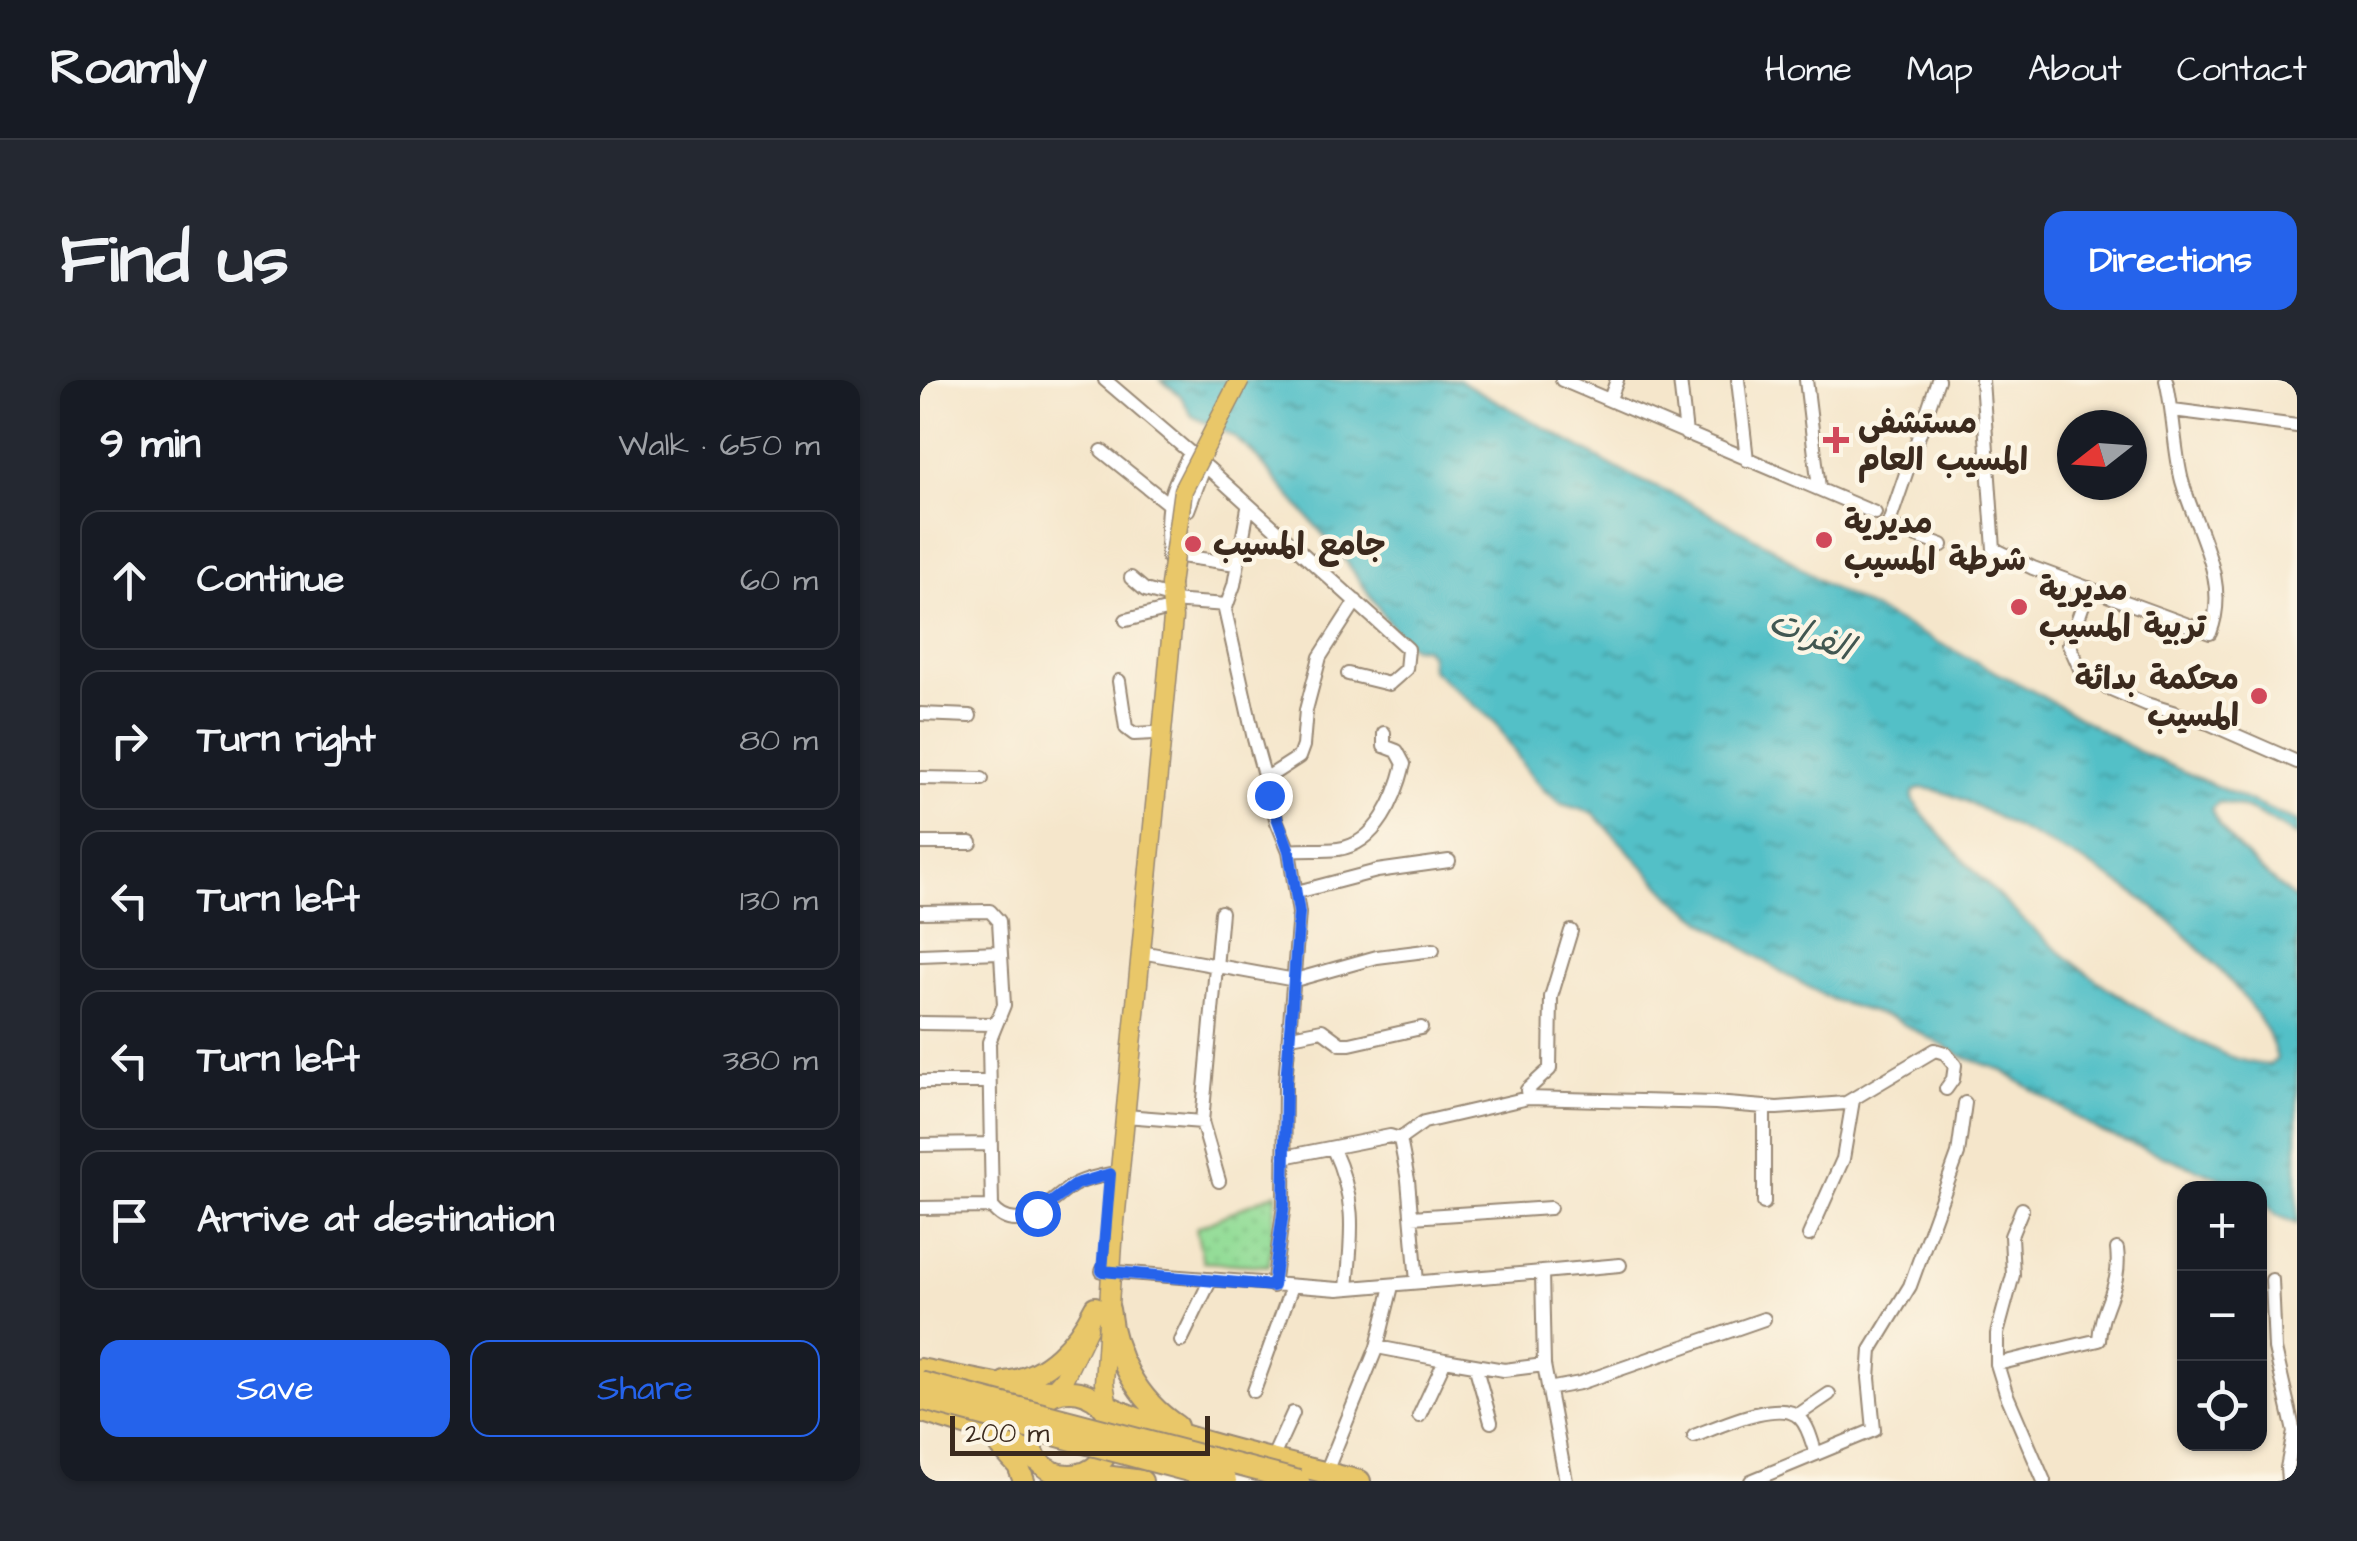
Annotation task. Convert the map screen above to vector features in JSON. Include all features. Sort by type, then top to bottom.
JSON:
[{"type":"highway","points":[[982,1382],[1022,1379],[1042,1369],[1079,1336],[1102,1308]]},
{"type":"highway","points":[[1102,1308],[1116,1346],[1138,1387],[1170,1422],[1196,1437]]},
{"type":"highway","points":[[920,1368],[1079,1401],[1272,1460],[1360,1481]]},
{"type":"highway","points":[[920,1382],[1300,1481]]},
{"type":"highway","points":[[920,1399],[1226,1481]]},
{"type":"highway","points":[[1034,1462],[1031,1420],[1079,1401]]},
{"type":"highway","points":[[1078,1477],[1097,1465],[1108,1450],[1079,1401]]},
{"type":"highway","points":[[920,1411],[968,1425],[1060,1474],[1142,1481]]},
{"type":"highway","points":[[968,1425],[1006,1451],[1024,1481]]},
{"type":"main road","points":[[1107,1272],[1110,1174],[1164,620],[1183,490],[1240,380]]},
{"type":"main road","points":[[1102,1308],[1073,1363],[1079,1401],[1104,1383],[1102,1308],[1141,952],[1172,622],[1170,598]]},
{"type":"street","points":[[1105,380],[1408,650],[1406,668],[1389,684],[1348,674]]},
{"type":"street","points":[[1562,380],[1598,386],[1610,399],[1686,434],[1875,513]]},
{"type":"street","points":[[1610,399],[1617,380]]},
{"type":"street","points":[[1680,380],[1686,434]]},
{"type":"street","points":[[1738,380],[1747,460]]},
{"type":"street","points":[[1806,380],[1820,488]]},
{"type":"street","points":[[1938,380],[1888,526],[1942,545]]},
{"type":"street","points":[[1982,380],[1994,549],[2210,633],[2218,595],[2203,532],[2182,480],[2166,380]]},
{"type":"street","points":[[2173,410],[2297,426]]},
{"type":"street","points":[[1102,451],[1167,503]]},
{"type":"street","points":[[1170,598],[1167,503],[1190,454]]},
{"type":"street","points":[[1126,620],[1170,598],[1191,496],[1205,466]]},
{"type":"street","points":[[1248,508],[1225,610],[1276,822],[1289,851],[1299,913],[1286,1083],[1284,1205],[1273,1286]]},
{"type":"street","points":[[1181,556],[1236,564]]},
{"type":"street","points":[[1131,578],[1146,590],[1170,598],[1227,605]]},
{"type":"street","points":[[2088,588],[2070,644],[2081,670],[2092,681],[2146,704],[2208,722],[2297,762]]},
{"type":"street","points":[[1265,779],[1299,757],[1320,657],[1356,601]]},
{"type":"street","points":[[1119,681],[1126,728],[1134,734],[1154,733]]},
{"type":"street","points":[[920,714],[970,716]]},
{"type":"street","points":[[1289,851],[1341,849],[1360,841],[1384,817],[1404,764],[1396,752],[1384,746],[1384,733]]},
{"type":"street","points":[[920,778],[982,779]]},
{"type":"street","points":[[920,842],[971,843]]},
{"type":"street","points":[[1297,892],[1378,871],[1449,860]]},
{"type":"street","points":[[920,912],[990,910],[998,921],[1004,1004],[989,1042],[992,1208]]},
{"type":"street","points":[[1219,1181],[1202,1122],[1221,912]]},
{"type":"street","points":[[1528,1098],[1533,1082],[1550,1069],[1551,997],[1570,931]]},
{"type":"street","points":[[1141,952],[1295,980],[1377,957],[1433,950]]},
{"type":"street","points":[[920,955],[999,952]]},
{"type":"street","points":[[920,1023],[995,1024]]},
{"type":"street","points":[[1291,1036],[1322,1030],[1341,1044],[1350,1044],[1421,1028]]},
{"type":"street","points":[[1400,1139],[1424,1122],[1528,1098],[1806,1108],[1853,1100],[1935,1050],[1945,1053],[1955,1065],[1946,1088]]},
{"type":"street","points":[[920,1082],[988,1082]]},
{"type":"street","points":[[1809,1235],[1843,1159],[1853,1100]]},
{"type":"street","points":[[1751,1481],[1874,1430],[1869,1378],[1871,1350],[1910,1286],[1958,1154],[1965,1103]]},
{"type":"street","points":[[1764,1107],[1764,1203]]},
{"type":"street","points":[[1125,1116],[1202,1122]]},
{"type":"street","points":[[1284,1157],[1390,1136],[1400,1139]]},
{"type":"street","points":[[1400,1139],[1417,1282]]},
{"type":"street","points":[[920,1146],[989,1144]]},
{"type":"street","points":[[1334,1150],[1352,1198],[1354,1220],[1347,1288]]},
{"type":"street","points":[[920,1208],[992,1208],[1006,1219],[1022,1218],[1048,1208],[1076,1184],[1110,1174]]},
{"type":"street","points":[[1412,1217],[1550,1208]]},
{"type":"street","points":[[2022,1209],[2011,1236],[2013,1275],[1998,1334],[1998,1364],[2006,1393],[2044,1481]]},
{"type":"street","points":[[1998,1364],[2099,1340],[2100,1321],[2117,1283],[2117,1249]]},
{"type":"street","points":[[1107,1272],[1347,1288],[1620,1264]]},
{"type":"street","points":[[1542,1272],[1544,1365],[1566,1481]]},
{"type":"street","points":[[2272,1280],[2275,1349],[2294,1432],[2288,1481]]},
{"type":"street","points":[[1181,1341],[1210,1281]]},
{"type":"street","points":[[1254,1391],[1292,1286]]},
{"type":"street","points":[[1326,1472],[1377,1347],[1392,1286]]},
{"type":"street","points":[[1548,1389],[1580,1382],[1764,1320]]},
{"type":"street","points":[[1377,1347],[1504,1370],[1544,1365]]},
{"type":"street","points":[[1419,1416],[1445,1360]]},
{"type":"street","points":[[1475,1365],[1491,1422]]},
{"type":"street","points":[[1798,1415],[1830,1394]]},
{"type":"street","points":[[1694,1436],[1764,1412],[1788,1410],[1806,1424],[1816,1454]]},
{"type":"street","points":[[1272,1460],[1293,1413]]},
{"type":"green space","points":[[1277,1192],[1269,1266],[1203,1262],[1196,1228]]},
{"type":"water","name":"الفرات","points":[[1161,380],[1459,380],[1627,474],[1687,501],[1773,548],[1824,584],[2031,690],[2139,752],[2297,822],[2297,837],[2240,807],[2219,802],[2211,809],[2237,846],[2297,901],[2297,1224],[2276,1215],[2267,1205],[2267,1181],[2228,1181],[2101,1132],[1999,1069],[1964,1057],[1892,1018],[1835,1001],[1713,928],[1672,897],[1593,813],[1562,804],[1546,792],[1527,771],[1496,723],[1431,669],[1425,648],[1412,647],[1396,633],[1346,561],[1252,452],[1234,437],[1192,416],[1180,395]],"holes":[[[1920,788],[1946,793],[2081,860],[2157,911],[2205,954],[2245,999],[2264,1027],[2277,1059],[2269,1065],[2258,1064],[2214,1049],[2144,1011],[2075,964],[1983,880],[1913,799],[1913,792]]]},
{"type":"place","name":"مستشفى المسيب العام","points":[[1836,440]]},
{"type":"place","name":"مديرية شرطة المسيب","points":[[1824,540]]},
{"type":"place","name":"جامع المسيب","points":[[1193,544]]},
{"type":"place","name":"مديرية تربية المسيب","points":[[2019,607]]},
{"type":"place","name":"محكمة بدائة المسيب","points":[[2259,696]]},
{"type":"route","points":[[1037,1213],[1070,1187],[1110,1174],[1102,1271],[1273,1286],[1284,1205],[1286,1083],[1299,913],[1289,851],[1269,795]]}]
